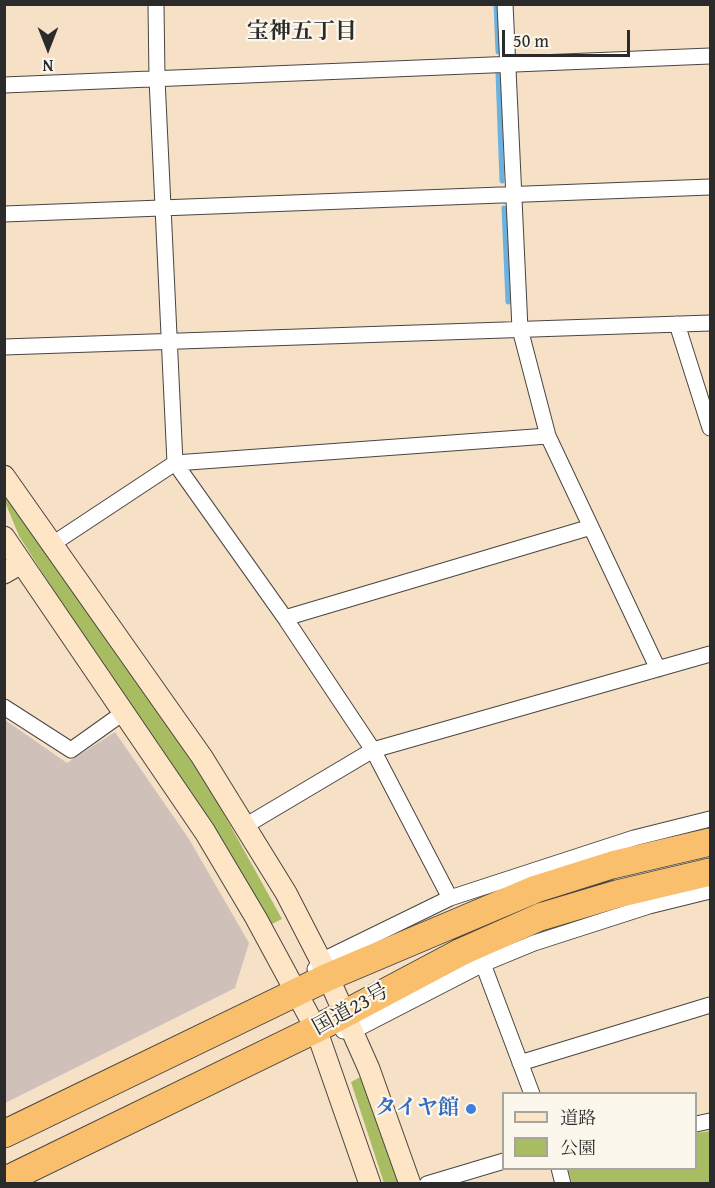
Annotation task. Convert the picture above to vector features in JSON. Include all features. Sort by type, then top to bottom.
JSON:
[{"type":"highway","name":"国道23号","points":[[4,1134],[297,992],[325,969],[536,890],[612,865],[711,842]]},
{"type":"highway","name":"国道23号","points":[[4,1181],[316,1029],[349,1022],[461,952],[540,917],[617,894],[704,880]]},
{"type":"street","points":[[156,4],[157,79],[175,463],[285,618],[373,750],[450,898]]},
{"type":"street","points":[[506,4],[520,329],[548,435],[658,669]]},
{"type":"street","points":[[4,85],[711,56]]},
{"type":"street","points":[[4,214],[711,187]]},
{"type":"street","points":[[4,347],[711,323]]},
{"type":"street","points":[[677,324],[711,428]]},
{"type":"street","points":[[54,543],[175,463],[548,435]]},
{"type":"street","points":[[4,476],[54,543],[202,757],[286,893],[349,1022],[369,1069],[410,1184]]},
{"type":"street","points":[[285,618],[591,527]]},
{"type":"street","points":[[4,537],[13,568],[123,713],[205,832],[297,992],[316,1029],[370,1184]]},
{"type":"street","points":[[245,826],[373,750],[711,654]]},
{"type":"street","points":[[4,707],[71,750],[123,713]]},
{"type":"street","points":[[325,969],[450,898],[634,838],[711,819]]},
{"type":"street","points":[[349,1022],[483,964],[545,940],[649,906],[704,880]]},
{"type":"street","points":[[483,964],[531,1092]]},
{"type":"street","points":[[520,1063],[711,1005]]},
{"type":"street","points":[[427,1184],[502,1162]]},
{"type":"shaded area","points":[[5,720],[67,763],[115,732],[189,839],[249,943],[235,988],[5,1103]]},
{"type":"green space","points":[[4,491],[198,767],[282,919],[270,925],[19,536],[5,502]]},
{"type":"green space","points":[[362,1076],[401,1183],[384,1183],[351,1082]]},
{"type":"green space","points":[[710,1131],[710,1183],[572,1183],[568,1170],[697,1170],[697,1133]]},
{"type":"waterway","points":[[496,4],[498,52]]},
{"type":"waterway","points":[[498,73],[502,181]]},
{"type":"waterway","points":[[504,208],[508,302]]},
{"type":"place","name":"タイヤ館","points":[[471,1109]]},
{"type":"district","name":"宝神五丁目","points":[[302,32]]}]
